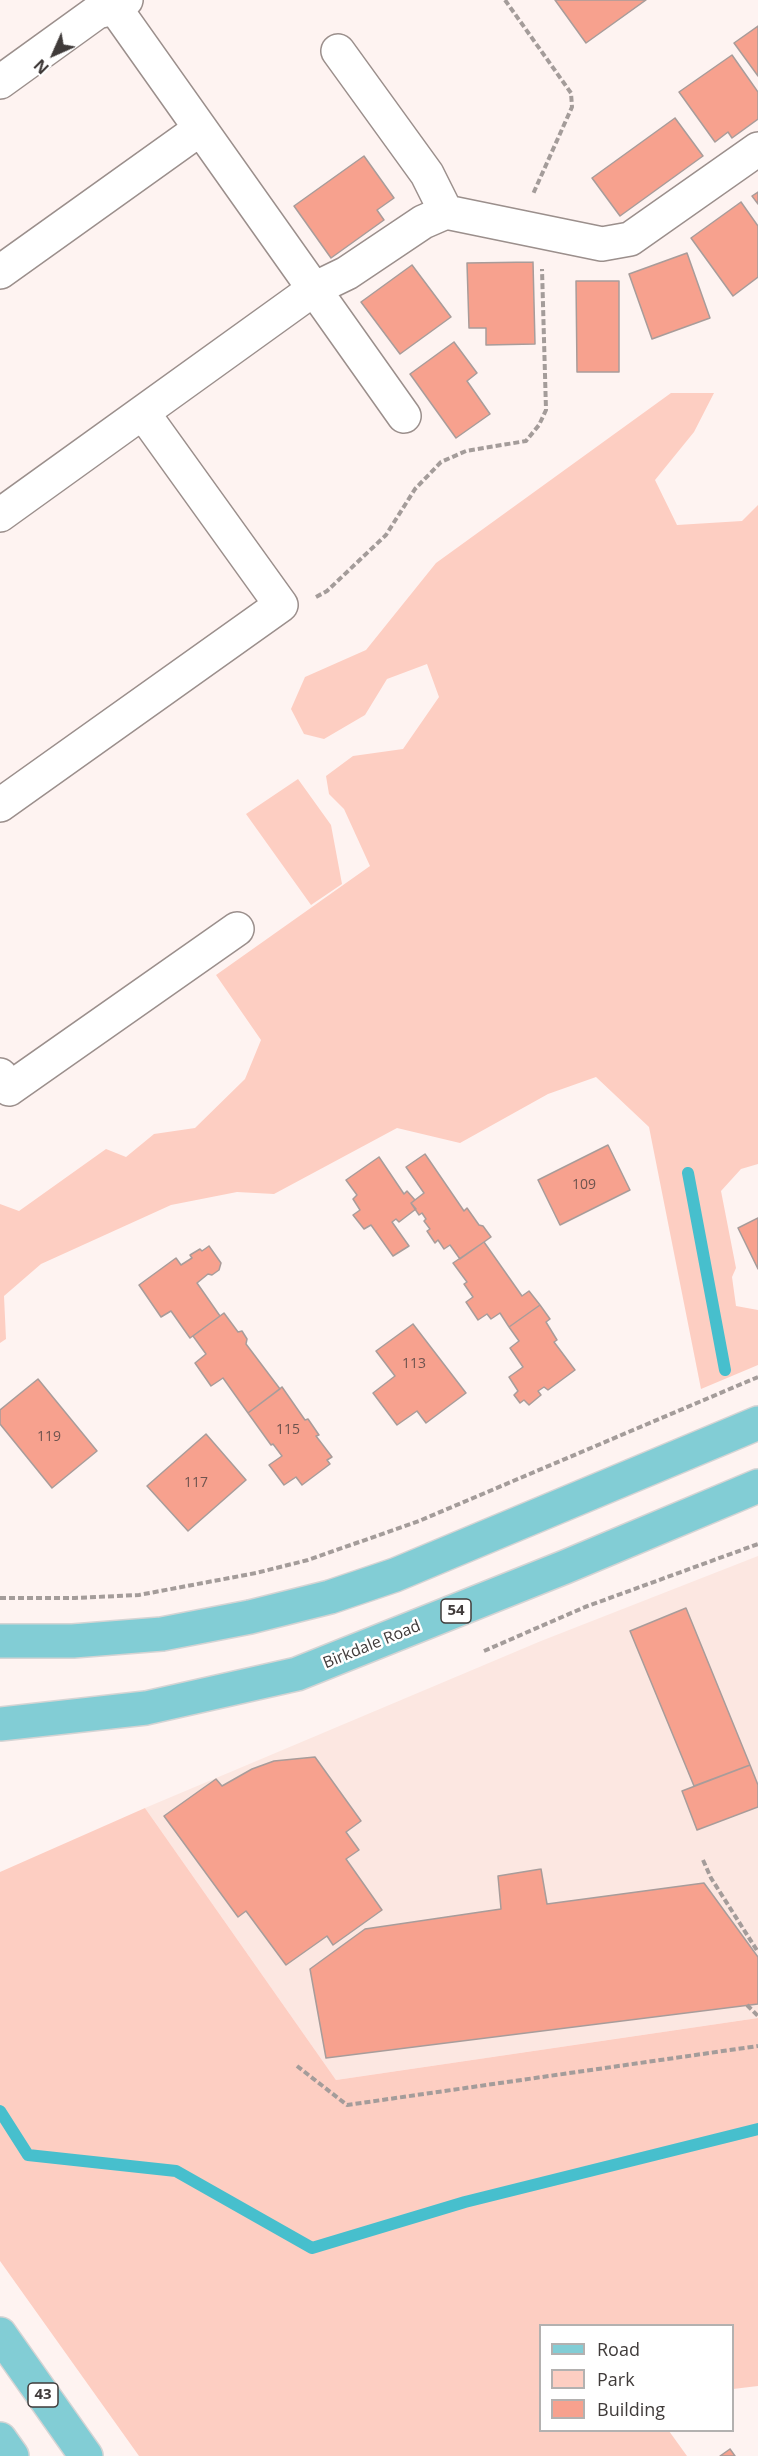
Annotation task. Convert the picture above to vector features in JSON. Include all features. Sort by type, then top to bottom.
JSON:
[{"type":"main road","points":[[0,1641],[73,1641],[162,1634],[250,1617],[330,1597],[395,1575],[758,1423]]},
{"type":"main road","name":"Birkdale Road","points":[[0,1724],[146,1708],[297,1674],[565,1567],[758,1486]]},
{"type":"main road","name":"43","points":[[0,2334],[86,2456]]},
{"type":"main road","points":[[0,2439],[12,2456]]},
{"type":"street","points":[[0,82],[107,5],[200,129],[404,416]]},
{"type":"street","points":[[338,51],[427,174],[446,212]]},
{"type":"street","points":[[0,272],[200,129]]},
{"type":"street","points":[[0,515],[314,289],[347,273],[423,222],[446,212],[602,244],[630,239],[758,149]]},
{"type":"street","points":[[0,805],[281,605],[143,413]]},
{"type":"street","points":[[0,1075],[9,1089],[237,929]]},
{"type":"path","points":[[281,605],[306,602],[327,591],[386,535],[415,489],[441,462],[466,451],[526,441],[539,425],[546,410],[542,256],[536,231],[536,184],[572,107],[571,93],[505,0]]},
{"type":"path","points":[[0,1598],[139,1595],[256,1573],[308,1560],[419,1521],[758,1377]]},
{"type":"path","points":[[484,1651],[595,1603],[758,1544]]},
{"type":"path","points":[[703,1860],[711,1878],[758,1952]]},
{"type":"path","points":[[747,2005],[758,2016]]},
{"type":"path","points":[[297,2066],[348,2105],[758,2046]]},
{"type":"shaded area","points":[[758,1556],[758,2018],[336,2080],[145,1808],[541,1641]]},
{"type":"green space","points":[[671,393],[714,393],[694,432],[655,480],[677,525],[742,521],[758,505],[758,1164],[741,1169],[721,1191],[736,1268],[732,1277],[736,1306],[758,1310],[758,1365],[701,1389],[649,1127],[596,1077],[548,1094],[460,1143],[397,1128],[274,1194],[237,1192],[171,1205],[41,1264],[4,1296],[6,1339],[0,1343],[0,1204],[19,1211],[106,1149],[126,1157],[154,1134],[195,1128],[245,1079],[261,1040],[216,975],[370,866],[344,809],[329,794],[326,776],[353,756],[403,749],[439,697],[427,664],[387,679],[365,715],[324,739],[304,734],[291,709],[305,677],[366,650],[436,563]]},
{"type":"green space","points":[[298,779],[331,825],[342,884],[311,905],[246,814]]},
{"type":"green space","points":[[145,1808],[336,2080],[758,2018],[758,2386],[734,2389],[734,2324],[539,2324],[539,2432],[670,2432],[687,2456],[139,2456],[0,2261],[0,1872]]},
{"type":"building","points":[[555,0],[646,0],[586,43]]},
{"type":"building","points":[[758,26],[758,76],[734,43]]},
{"type":"building","points":[[732,55],[758,92],[758,119],[732,138],[728,132],[715,142],[679,92]]},
{"type":"building","points":[[675,118],[703,156],[620,216],[592,178]]},
{"type":"building","points":[[364,156],[394,198],[377,210],[384,220],[331,258],[294,206]]},
{"type":"building","points":[[758,192],[758,204],[752,196]]},
{"type":"building","points":[[741,202],[758,226],[758,277],[733,296],[691,238]]},
{"type":"building","points":[[687,253],[710,318],[652,339],[629,274]]},
{"type":"building","points":[[533,262],[535,344],[486,345],[486,328],[469,328],[467,263]]},
{"type":"building","points":[[412,265],[451,317],[400,354],[361,302]]},
{"type":"building","points":[[576,281],[619,281],[619,372],[577,372]]},
{"type":"building","points":[[454,342],[477,373],[467,381],[490,414],[456,438],[410,374]]},
{"type":"building","points":[[608,1145],[630,1190],[560,1225],[538,1180]]},
{"type":"building","points":[[425,1154],[464,1211],[467,1208],[491,1237],[460,1259],[450,1245],[444,1249],[438,1240],[435,1243],[427,1231],[430,1229],[424,1221],[426,1219],[422,1213],[419,1215],[411,1203],[424,1193],[406,1167]]},
{"type":"building","points":[[379,1157],[404,1194],[407,1191],[415,1200],[411,1203],[416,1209],[399,1222],[396,1219],[392,1222],[409,1246],[393,1256],[371,1225],[364,1229],[353,1215],[360,1210],[353,1199],[357,1195],[346,1180]]},
{"type":"building","points":[[758,1218],[758,1269],[738,1228]]},
{"type":"building","points":[[484,1242],[522,1296],[529,1291],[540,1305],[509,1327],[500,1313],[491,1319],[487,1314],[478,1320],[466,1302],[473,1297],[464,1284],[467,1282],[453,1263]]},
{"type":"building","points":[[209,1246],[221,1263],[219,1270],[212,1275],[208,1274],[197,1283],[220,1316],[190,1338],[171,1311],[161,1317],[139,1285],[176,1258],[181,1265],[192,1258],[190,1255]]},
{"type":"building","points":[[540,1305],[550,1319],[546,1322],[557,1340],[554,1342],[575,1370],[548,1390],[544,1387],[538,1391],[541,1395],[529,1405],[524,1400],[520,1403],[514,1395],[518,1391],[509,1377],[523,1367],[510,1348],[519,1341],[509,1327]]},
{"type":"building","points":[[224,1313],[238,1332],[242,1331],[247,1339],[246,1344],[280,1389],[248,1413],[223,1378],[211,1386],[195,1363],[206,1354],[193,1336]]},
{"type":"building","points":[[413,1324],[466,1393],[426,1423],[417,1411],[397,1425],[373,1393],[395,1376],[376,1351]]},
{"type":"building","points":[[38,1379],[97,1451],[52,1488],[0,1424],[0,1410]]},
{"type":"building","points":[[282,1387],[305,1420],[308,1419],[319,1435],[316,1436],[332,1457],[327,1460],[330,1464],[302,1485],[296,1477],[284,1485],[269,1465],[282,1456],[273,1444],[271,1445],[248,1413]]},
{"type":"building","points":[[206,1434],[246,1480],[188,1531],[147,1486]]},
{"type":"building","points":[[686,1608],[750,1765],[694,1786],[630,1631]]},
{"type":"building","points":[[315,1757],[361,1821],[346,1832],[359,1850],[346,1859],[382,1910],[333,1945],[327,1936],[286,1965],[246,1911],[238,1917],[164,1816],[216,1779],[222,1786],[252,1769],[274,1761]]},
{"type":"building","points":[[750,1765],[758,1785],[758,1807],[697,1830],[682,1791]]},
{"type":"building","points":[[541,1869],[547,1904],[704,1883],[758,1957],[758,2004],[326,2058],[310,1969],[365,1929],[501,1909],[498,1876]]},
{"type":"building","points":[[730,2449],[735,2456],[720,2456]]},
{"type":"waterway","points":[[688,1173],[725,1370]]},
{"type":"waterway","points":[[0,2111],[28,2155],[176,2171],[312,2248],[465,2202],[758,2129]]}]
